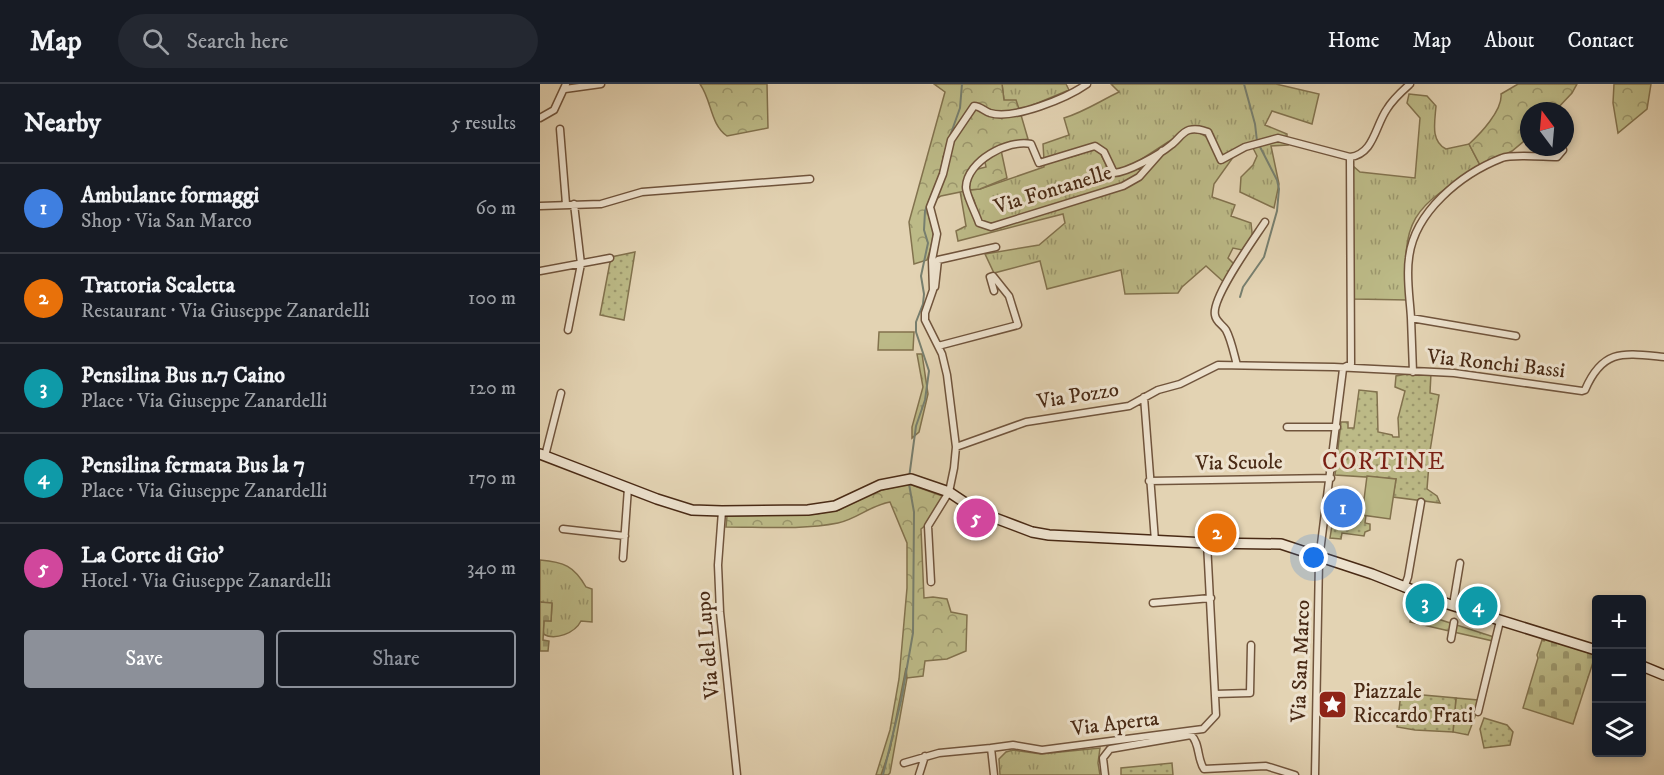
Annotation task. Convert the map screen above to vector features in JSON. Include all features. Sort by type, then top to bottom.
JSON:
[{"type":"street","points":[[540,118],[554,110],[566,87],[601,84]]},
{"type":"street","points":[[933,290],[932,260],[937,234],[930,207],[943,174],[951,140],[973,107],[976,105],[991,113],[1021,113],[1078,90],[1087,84]]},
{"type":"street","points":[[1343,369],[1351,364],[1350,157],[1358,156],[1367,150],[1385,111],[1410,84]]},
{"type":"street","points":[[561,129],[566,204]]},
{"type":"street","name":"Via Fontanelle","points":[[1162,151],[1123,173],[1114,173],[1104,152],[1095,146],[1040,163],[1031,144],[1022,142],[994,152],[972,170],[966,188],[979,223],[991,227],[1123,186],[1139,177],[1162,151],[1187,130],[1196,129],[1208,132],[1221,160],[1245,147],[1278,138],[1350,157]]},
{"type":"street","points":[[1413,372],[1408,258],[1413,239],[1440,196],[1503,157],[1558,156]]},
{"type":"street","points":[[540,206],[600,204],[642,192],[810,179]]},
{"type":"street","points":[[568,330],[581,264],[574,204]]},
{"type":"street","points":[[1238,365],[1226,330],[1216,320],[1215,305],[1228,279],[1265,222]]},
{"type":"street","points":[[931,582],[928,526],[949,492],[956,447],[947,375],[938,346],[925,320],[925,313],[936,286],[938,260],[996,248]]},
{"type":"street","points":[[540,271],[610,258]]},
{"type":"street","points":[[938,346],[1018,325],[1009,296],[993,276],[990,277],[994,291]]},
{"type":"street","points":[[1411,318],[1516,336]]},
{"type":"street","name":"Via Ronchi Bassi","points":[[1343,369],[1454,373],[1582,391],[1597,367],[1604,361],[1628,354],[1664,357]]},
{"type":"street","name":"Via Pozzo","points":[[956,447],[1026,422],[1129,406],[1158,390],[1180,384],[1218,365],[1343,369]]},
{"type":"street","name":"Via San Marco","points":[[1315,775],[1320,557],[1343,369]]},
{"type":"street","points":[[561,393],[543,455],[692,510],[808,510],[835,506],[880,485],[915,480],[949,492],[973,508],[1032,532],[1070,537],[1281,544],[1453,605],[1503,618],[1593,649]]},
{"type":"street","points":[[1144,397],[1155,541]]},
{"type":"street","points":[[1287,427],[1337,427]]},
{"type":"street","name":"Via Scuole","points":[[1149,481],[1331,478]]},
{"type":"street","points":[[623,558],[628,488]]},
{"type":"street","points":[[1404,588],[1421,502]]},
{"type":"street","name":"Via del Lupo","points":[[722,511],[718,565],[720,612],[737,775]]},
{"type":"street","points":[[563,529],[625,536]]},
{"type":"street","name":"Via Aperta","points":[[903,762],[925,756],[1013,745],[1042,750],[1203,729],[1216,715],[1208,543]]},
{"type":"street","points":[[1453,605],[1460,563]]},
{"type":"street","points":[[1153,603],[1211,598]]},
{"type":"street","points":[[1478,712],[1503,618]]},
{"type":"street","points":[[1451,639],[1454,622]]},
{"type":"street","points":[[1215,694],[1250,693],[1251,645]]},
{"type":"street","points":[[1646,668],[1664,675]]},
{"type":"street","name":"Via Aperta","points":[[1105,775],[1103,758],[1110,749],[1191,735],[1195,739],[1200,763],[1204,769],[1266,766],[1295,775]]},
{"type":"street","points":[[991,748],[994,775]]},
{"type":"street","points":[[919,775],[925,756]]},
{"type":"green space","points":[[700,84],[767,84],[768,128],[727,136],[717,125]]},
{"type":"green space","points":[[934,84],[1002,84],[1004,100],[1016,100],[1020,112],[991,112],[974,103],[953,135],[955,127],[943,157],[941,175],[928,206],[933,238],[927,260],[914,264],[909,222],[945,92]]},
{"type":"green space","points":[[1002,84],[1066,84],[1069,90],[1021,110],[1004,100]]},
{"type":"green space","points":[[1111,84],[1276,84],[1319,94],[1312,124],[1272,111],[1265,125],[1287,134],[1287,138],[1251,143],[1222,156],[1209,131],[1191,127],[1128,168],[1114,171],[1102,147],[1093,145],[1044,160],[1043,144],[1069,135],[1064,118],[1119,92]]},
{"type":"green space","points":[[1518,84],[1577,84],[1564,102],[1520,102],[1520,144],[1481,167],[1469,144],[1495,114],[1501,94]]},
{"type":"green space","points":[[1614,84],[1651,84],[1647,109],[1618,133],[1613,103]]},
{"type":"green space","points":[[1409,94],[1427,96],[1436,106],[1435,130],[1441,145],[1446,149],[1469,144],[1481,167],[1439,193],[1425,205],[1416,218],[1409,233],[1406,251],[1408,300],[1354,299],[1353,166],[1360,172],[1415,178],[1420,118],[1407,103]]},
{"type":"green space","points":[[975,107],[990,115],[1021,115],[1028,139],[1010,143],[970,169],[965,191],[941,196],[935,200],[952,140]]},
{"type":"green space","points":[[1189,131],[1208,138],[1218,158],[1234,156],[1214,184],[1212,197],[1235,205],[1231,216],[1251,223],[1253,242],[1247,251],[1233,248],[1228,258],[1235,265],[1227,285],[1206,266],[1178,293],[1125,294],[1121,270],[1047,289],[1040,261],[994,273],[985,254],[1039,245],[1065,223],[1063,214],[958,241],[956,231],[966,226],[960,191],[965,191],[977,221],[991,229],[1060,209],[1129,185]]},
{"type":"green space","points":[[1279,140],[1288,142],[1288,145],[1271,146],[1279,184],[1274,208],[1240,192],[1241,177],[1253,165],[1257,156],[1253,148]]},
{"type":"green space","points":[[1094,148],[1098,149],[1109,170],[1115,175],[1124,174],[1158,154],[1129,181],[993,225],[980,221],[969,190],[980,189],[1044,167],[1044,164]]},
{"type":"green space","points":[[1001,150],[1007,178],[980,189],[969,190],[974,170],[986,167],[985,162]]},
{"type":"green space","points":[[635,252],[624,320],[600,315],[611,257]]},
{"type":"green space","points":[[879,332],[914,332],[913,350],[878,350]]},
{"type":"green space","points":[[917,354],[922,354],[928,394],[919,432],[912,438],[912,427],[923,387]]},
{"type":"green space","points":[[1431,373],[1430,393],[1439,395],[1430,451],[1427,489],[1437,496],[1440,503],[1393,497],[1396,479],[1335,475],[1341,422],[1348,422],[1348,428],[1354,428],[1359,390],[1377,392],[1378,432],[1399,437],[1398,418],[1405,391],[1395,387],[1396,376]]},
{"type":"green space","points":[[1367,476],[1396,479],[1390,519],[1362,515]]},
{"type":"green space","points":[[909,484],[945,497],[921,529],[924,598],[947,599],[951,612],[967,615],[966,651],[947,659],[925,661],[923,676],[907,678],[906,668],[890,749],[881,775],[876,775],[890,730],[899,679],[907,588],[907,543],[890,502],[845,521],[811,527],[726,527],[727,516],[816,514],[839,510],[877,491]]},
{"type":"green space","points":[[1361,515],[1366,515],[1365,523],[1370,524],[1370,530],[1365,532],[1364,536],[1342,533],[1341,539],[1330,538],[1333,519],[1360,522]]},
{"type":"green space","points":[[540,560],[568,566],[586,587],[592,589],[592,622],[581,621],[564,635],[553,637],[543,634],[544,620],[551,621],[552,604],[540,602]]},
{"type":"green space","points":[[540,602],[552,603],[551,621],[544,621],[543,640],[549,641],[548,651],[540,651]]},
{"type":"green space","points":[[1413,611],[1494,637],[1493,641],[1410,622]]},
{"type":"green space","points":[[1545,637],[1592,652],[1592,665],[1573,724],[1523,708],[1537,655],[1542,640],[1544,641]]},
{"type":"green space","points":[[906,665],[907,678],[890,773],[881,775],[890,749]]},
{"type":"green space","points":[[1401,693],[1456,698],[1453,732],[1397,727]]},
{"type":"green space","points":[[1456,698],[1478,700],[1477,711],[1468,735],[1453,732]]},
{"type":"green space","points":[[1484,718],[1507,725],[1513,732],[1510,745],[1484,748],[1480,729]]},
{"type":"green space","points":[[1100,748],[1098,763],[1100,775],[1000,775],[999,759],[1006,752],[1013,750],[1041,754]]},
{"type":"green space","points":[[1172,763],[1173,775],[1121,775],[1121,768]]},
{"type":"waterway","points":[[950,136],[960,108],[962,84]]},
{"type":"waterway","points":[[1240,297],[1243,287],[1264,257],[1277,211],[1279,189],[1277,180],[1257,141],[1255,124],[1244,84]]},
{"type":"waterway","points":[[939,177],[947,144]]},
{"type":"waterway","points":[[909,478],[916,426],[925,400],[929,371],[916,332],[916,322],[924,294],[921,276],[928,243],[924,230],[925,211],[937,182]]},
{"type":"waterway","points":[[883,775],[901,701],[913,633],[914,512],[909,484]]},
{"type":"place","name":"Ambulante formaggi","points":[[1343,508]]},
{"type":"place","name":"La Corte di Gio'","points":[[976,518]]},
{"type":"place","name":"Trattoria Scaletta","points":[[1217,533]]},
{"type":"place","name":"Pensilina Bus n.7 Caino","points":[[1425,603]]},
{"type":"place","name":"Pensilina fermata Bus la 7","points":[[1478,606]]},
{"type":"place","name":"Piazzale Riccardo Frati","points":[[1332,704]]},
{"type":"district","name":"CORTINE","points":[[1384,462]]}]
